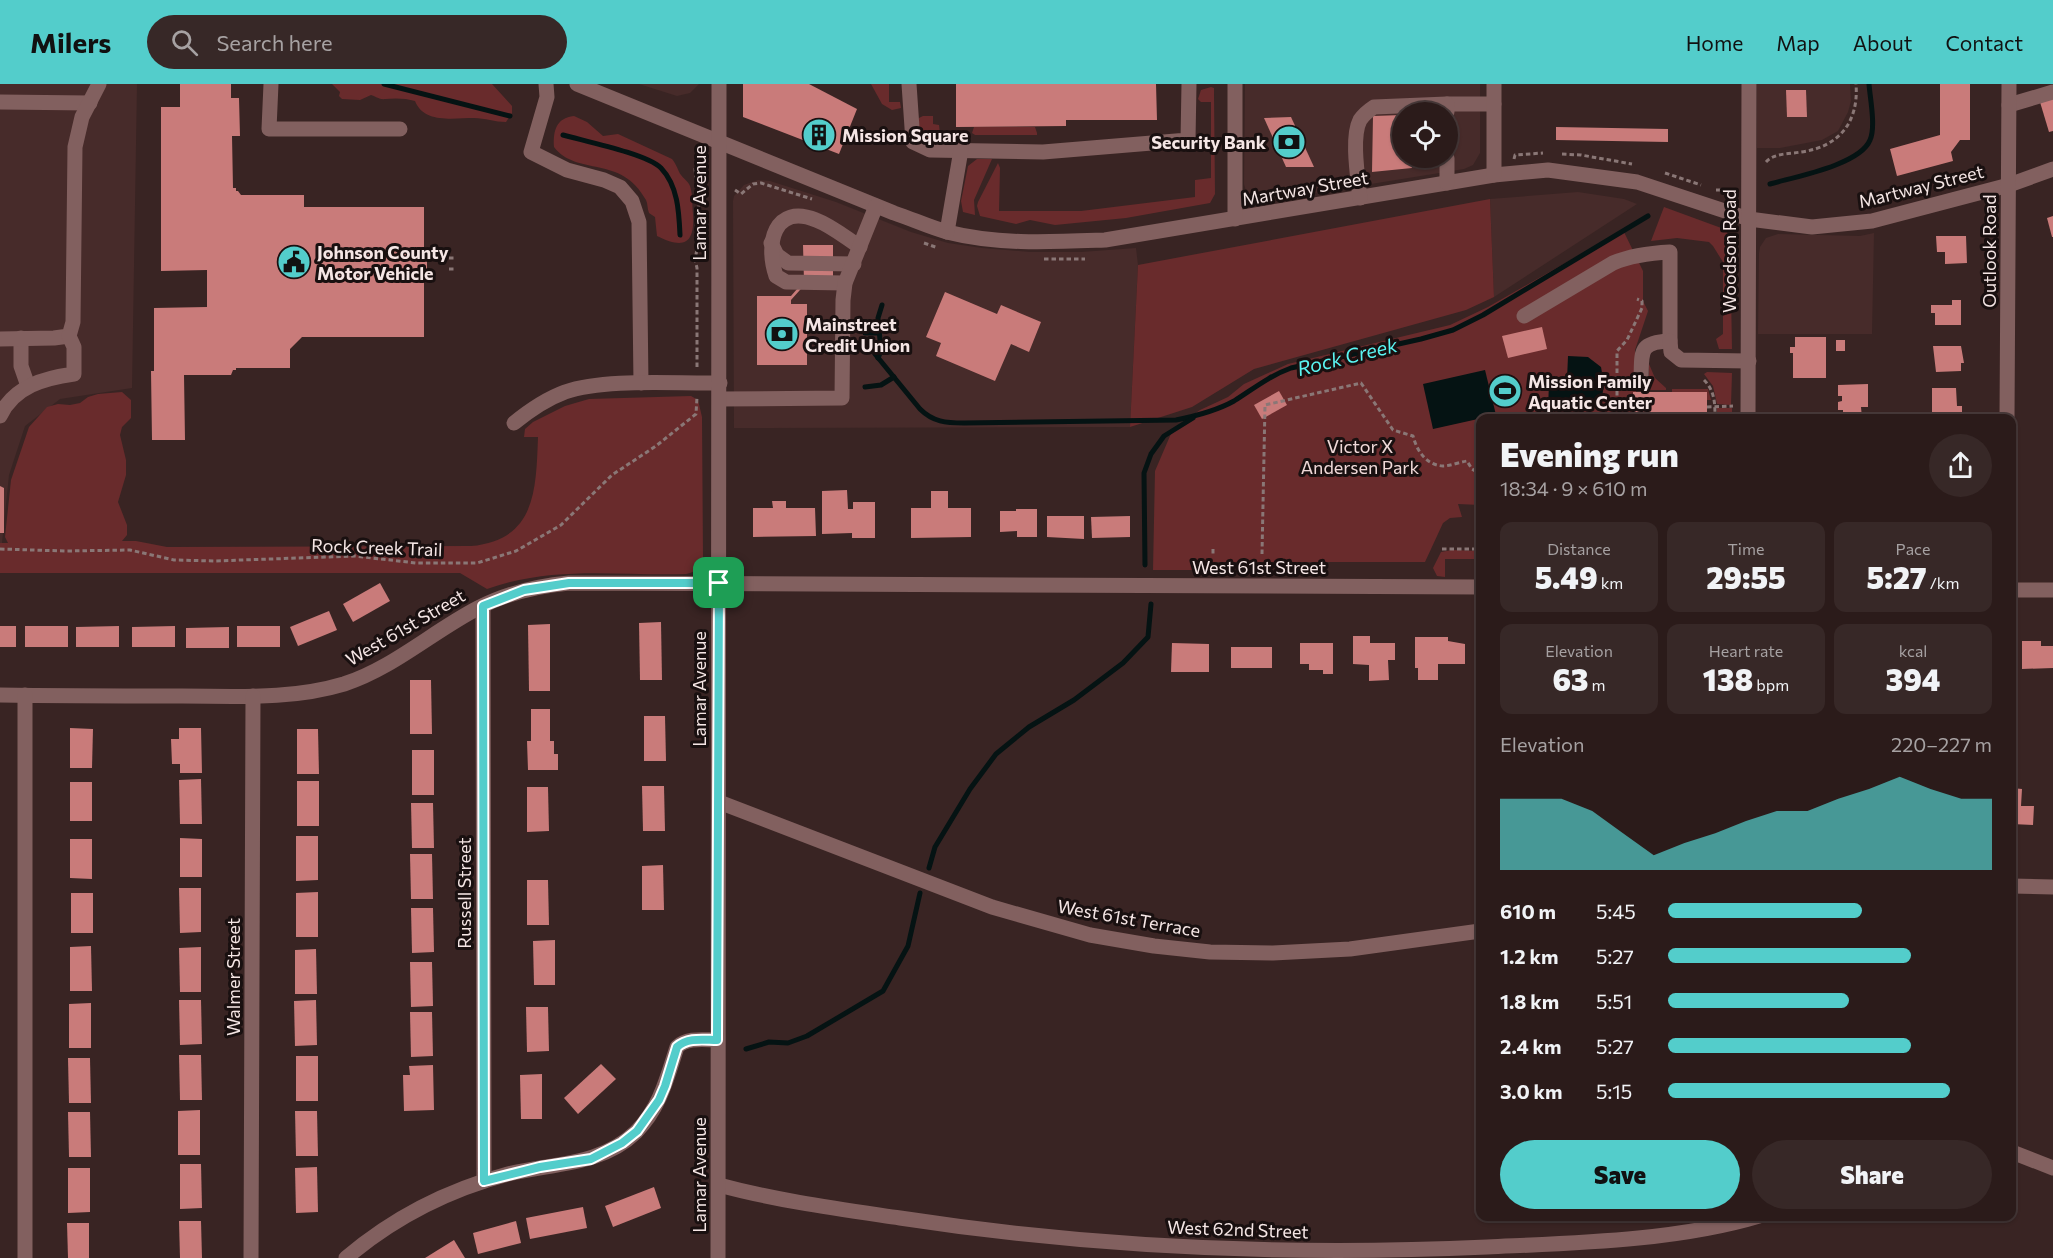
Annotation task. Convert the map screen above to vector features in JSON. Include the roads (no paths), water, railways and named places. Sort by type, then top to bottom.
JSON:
[{"type":"street","points":[[0,416],[4,407],[28,386],[47,378],[74,374],[74,347],[69,336],[73,322],[75,147],[82,117],[99,84]]},
{"type":"street","points":[[271,84],[269,129],[400,129]]},
{"type":"street","points":[[546,84],[547,97],[531,152],[567,170],[620,187],[632,201],[639,222],[641,383]]},
{"type":"street","name":"Martway Street","points":[[577,84],[876,206],[947,232],[992,240],[1052,242],[1105,240],[1494,175],[1548,170],[1637,182],[1749,219],[1812,227],[1872,221],[2008,185],[2053,170]]},
{"type":"street","name":"Lamar Avenue","points":[[718,1258],[719,84]]},
{"type":"street","points":[[909,84],[913,142],[930,150],[1043,152],[1188,140],[1189,84]]},
{"type":"street","points":[[1235,84],[1235,219]]},
{"type":"street","points":[[1494,84],[1494,175]]},
{"type":"street","name":"Woodson Road","points":[[1748,414],[1749,84]]},
{"type":"street","name":"Outlook Road","points":[[2007,414],[2008,84]]},
{"type":"street","points":[[2008,105],[2053,92]]},
{"type":"street","points":[[0,102],[90,103]]},
{"type":"street","points":[[1458,107],[1494,104]]},
{"type":"street","points":[[1360,198],[1356,142],[1359,122],[1365,113],[1374,107],[1392,107]]},
{"type":"street","points":[[947,232],[961,150]]},
{"type":"street","points":[[1447,168],[1447,183]]},
{"type":"street","points":[[720,399],[842,398],[843,300],[853,264],[876,206]]},
{"type":"street","points":[[798,216],[818,220],[853,264],[788,273],[771,261],[772,239],[781,223],[789,218],[798,216]]},
{"type":"street","points":[[772,239],[784,249],[795,254],[853,264]]},
{"type":"street","points":[[1524,316],[1621,260],[1650,253],[1670,252],[1671,352],[1681,360],[1749,361]]},
{"type":"street","points":[[0,339],[69,336]]},
{"type":"street","points":[[21,338],[21,366],[28,386]]},
{"type":"street","points":[[1641,380],[1644,349],[1654,341],[1670,341]]},
{"type":"street","points":[[514,423],[536,405],[565,392],[585,387],[641,383],[720,383]]},
{"type":"street","name":"West 61st Street","points":[[0,695],[253,696],[305,693],[357,679],[409,651],[483,606],[524,590],[569,583],[1476,587]]},
{"type":"street","points":[[2016,590],[2053,590]]},
{"type":"street","name":"Russell Street","points":[[483,606],[484,1181]]},
{"type":"street","points":[[25,695],[25,1258]]},
{"type":"street","name":"Walmer Street","points":[[251,1258],[253,696]]},
{"type":"street","name":"West 61st Terrace","points":[[719,802],[992,907],[1090,935],[1154,946],[1210,952],[1273,953],[1350,949],[1476,932]]},
{"type":"street","points":[[2016,886],[2053,887]]},
{"type":"street","points":[[346,1258],[376,1234],[452,1192],[484,1181],[540,1167],[591,1159],[614,1149],[637,1131],[654,1108],[665,1086],[677,1047],[687,1040],[717,1040]]},
{"type":"street","points":[[2016,1154],[2053,1168]]},
{"type":"street","name":"West 62nd Street","points":[[719,1185],[845,1210],[971,1229],[1108,1243],[1201,1249],[1402,1251],[1549,1244],[1681,1232],[1735,1221]]},
{"type":"waterway","name":"Rock Creek","points":[[384,84],[510,116]]},
{"type":"waterway","name":"Rock Creek","points":[[1770,184],[1825,169],[1864,149],[1870,140],[1873,128],[1869,84]]},
{"type":"waterway","name":"Rock Creek","points":[[563,135],[629,153],[661,168],[674,191],[680,235]]},
{"type":"waterway","name":"Rock Creek","points":[[875,354],[920,409],[940,421],[964,423],[1176,420],[1227,405],[1268,379],[1291,368],[1453,330],[1483,315],[1648,216]]},
{"type":"waterway","points":[[878,358],[881,351],[878,318],[882,305]]},
{"type":"waterway","points":[[865,333],[879,333]]},
{"type":"waterway","points":[[865,387],[881,385],[894,377]]},
{"type":"waterway","points":[[1145,565],[1144,473],[1151,454],[1164,436],[1193,418]]},
{"type":"waterway","points":[[929,868],[935,847],[970,789],[996,754],[1029,727],[1074,700],[1123,663],[1148,637],[1151,604]]},
{"type":"waterway","points":[[746,1049],[769,1042],[788,1043],[807,1036],[883,991],[908,946],[920,893]]},
{"type":"place","name":"Mission Square","points":[[819,135]]},
{"type":"place","name":"Security Bank","points":[[1289,142]]},
{"type":"place","name":"Johnson County Motor Vehicle","points":[[294,262]]},
{"type":"place","name":"Mainstreet Credit Union","points":[[782,334]]},
{"type":"place","name":"Mission Family Aquatic Center","points":[[1505,391]]},
{"type":"park label","name":"Victor X Andersen Park","points":[[1360,456]]}]
